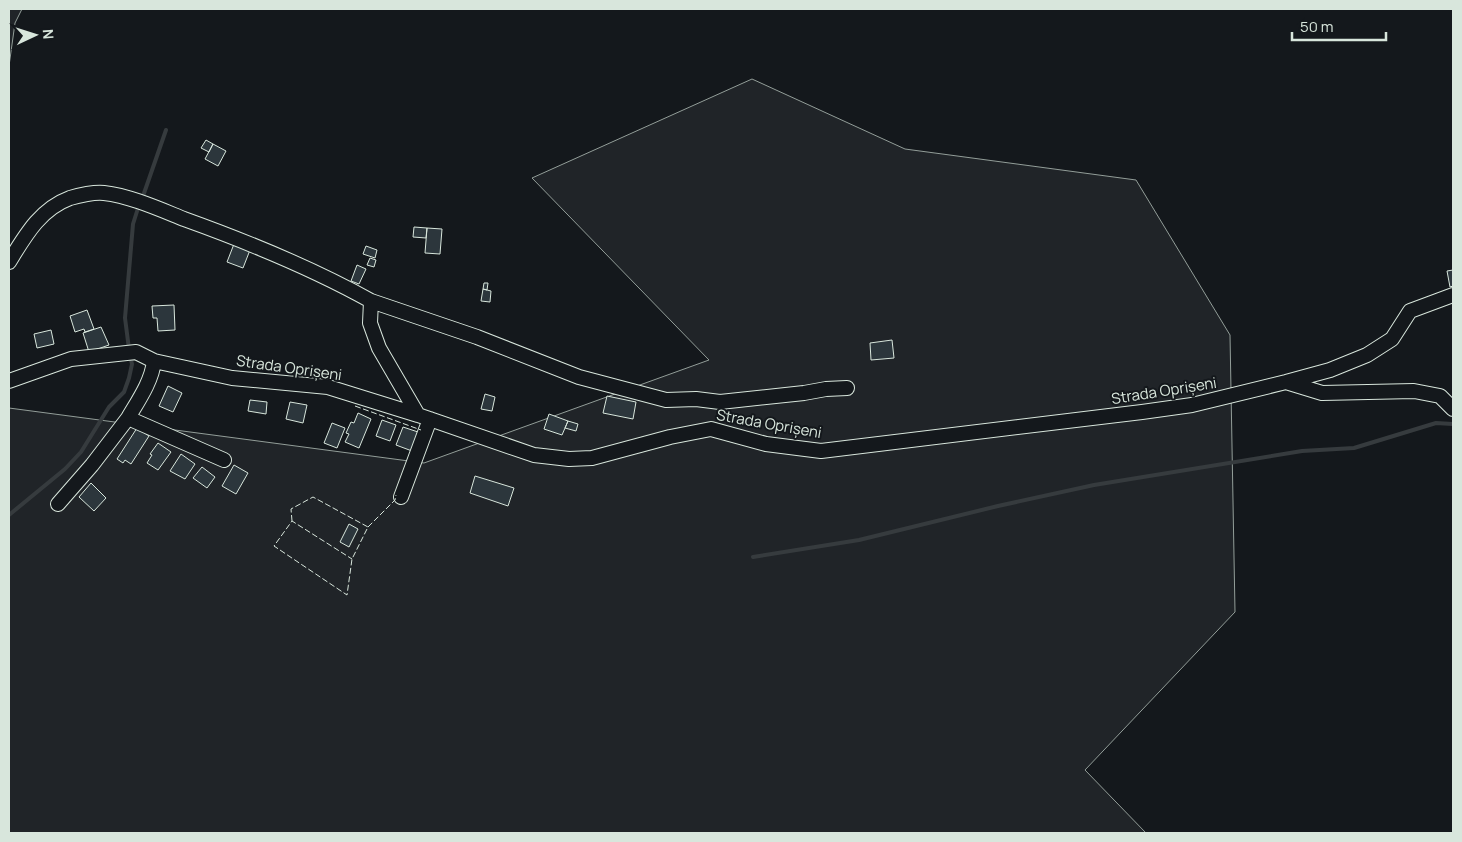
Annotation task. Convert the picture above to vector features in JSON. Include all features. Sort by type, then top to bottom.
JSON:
[{"type":"street","points":[[9,262],[27,231],[45,212],[71,198],[103,193],[140,202],[237,238],[345,286],[372,301],[477,337],[579,377],[666,400],[696,399],[720,402],[848,388]]},
{"type":"street","name":"Strada Oprișeni","points":[[9,381],[71,359],[129,352],[154,361],[232,378],[328,387],[534,454],[568,459],[592,458],[670,437],[711,430],[766,444],[821,451],[1192,405],[1286,382],[1330,370],[1366,355],[1392,339],[1410,311],[1453,295]]},
{"type":"street","points":[[372,301],[370,323],[378,348],[424,417],[401,497]]},
{"type":"street","points":[[58,504],[92,465],[128,418],[142,395],[154,368],[154,361]]},
{"type":"street","points":[[1286,382],[1322,393],[1414,391],[1440,396],[1453,409]]},
{"type":"street","points":[[128,418],[224,460]]},
{"type":"shaded area","points":[[9,9],[22,9],[15,23],[9,66]]},
{"type":"shaded area","points":[[752,79],[905,149],[1136,180],[1230,335],[1235,612],[1085,770],[1146,833],[9,833],[9,408],[424,463],[709,360],[532,178]]},
{"type":"building","points":[[206,140],[213,144],[209,152],[201,148]]},
{"type":"building","points":[[213,144],[226,151],[218,166],[205,159]]},
{"type":"building","points":[[414,227],[427,228],[426,238],[413,237]]},
{"type":"building","points":[[427,228],[442,229],[440,254],[425,253]]},
{"type":"building","points":[[234,244],[250,250],[243,268],[227,262]]},
{"type":"building","points":[[366,246],[377,250],[375,258],[363,254]]},
{"type":"building","points":[[370,258],[376,260],[374,267],[367,265]]},
{"type":"building","points":[[357,265],[366,269],[359,284],[351,281]]},
{"type":"building","points":[[1453,270],[1453,286],[1450,287],[1447,271]]},
{"type":"building","points":[[484,283],[488,283],[487,290],[483,289]]},
{"type":"building","points":[[483,289],[491,291],[490,302],[481,301]]},
{"type":"building","points":[[174,305],[175,330],[158,331],[157,318],[153,318],[152,306]]},
{"type":"building","points":[[87,310],[94,329],[85,332],[84,329],[75,332],[70,316]]},
{"type":"building","points":[[101,327],[109,345],[89,352],[83,333]]},
{"type":"building","points":[[51,330],[54,344],[37,348],[34,334]]},
{"type":"building","points":[[892,340],[894,358],[871,360],[870,343]]},
{"type":"building","points":[[168,386],[182,393],[173,412],[159,406]]},
{"type":"building","points":[[485,394],[495,397],[492,411],[481,409]]},
{"type":"building","points":[[607,396],[636,402],[633,419],[603,413]]},
{"type":"building","points":[[250,400],[267,402],[266,414],[248,411]]},
{"type":"building","points":[[290,402],[307,405],[303,423],[286,419]]},
{"type":"building","points":[[358,413],[371,419],[359,448],[345,442],[349,434],[346,433],[351,422],[354,423]]},
{"type":"building","points":[[549,414],[568,421],[562,435],[544,429]]},
{"type":"building","points":[[382,420],[396,425],[390,441],[376,436]]},
{"type":"building","points":[[568,421],[578,424],[576,431],[565,428]]},
{"type":"building","points":[[332,423],[345,428],[337,448],[324,443]]},
{"type":"building","points":[[403,427],[418,432],[412,451],[396,445]]},
{"type":"building","points":[[137,428],[149,436],[131,464],[125,460],[123,463],[117,459]]},
{"type":"building","points":[[158,443],[171,452],[158,470],[147,463],[152,455],[150,454]]},
{"type":"building","points":[[181,454],[195,464],[185,479],[170,471]]},
{"type":"building","points":[[234,465],[248,473],[236,494],[222,486]]},
{"type":"building","points":[[202,467],[215,477],[207,488],[193,478]]},
{"type":"building","points":[[475,476],[514,488],[508,506],[470,493]]},
{"type":"building","points":[[91,483],[106,498],[94,511],[79,497]]},
{"type":"building","points":[[349,524],[358,529],[349,547],[340,542]]},
{"type":"waterway","points":[[142,199],[166,130]]},
{"type":"waterway","points":[[129,349],[125,318],[133,224],[139,205]]},
{"type":"waterway","points":[[9,515],[65,469],[81,452],[109,407],[124,392],[132,364],[130,356]]},
{"type":"waterway","points":[[753,557],[859,540],[1094,485],[1302,451],[1354,448],[1436,423],[1453,424]]},
{"type":"fence","points":[[355,406],[421,430]]},
{"type":"fence","points":[[368,527],[395,500],[396,495]]},
{"type":"fence","points":[[292,521],[291,509],[313,497],[368,527],[352,559],[347,595],[274,546],[292,521],[352,559]]}]
